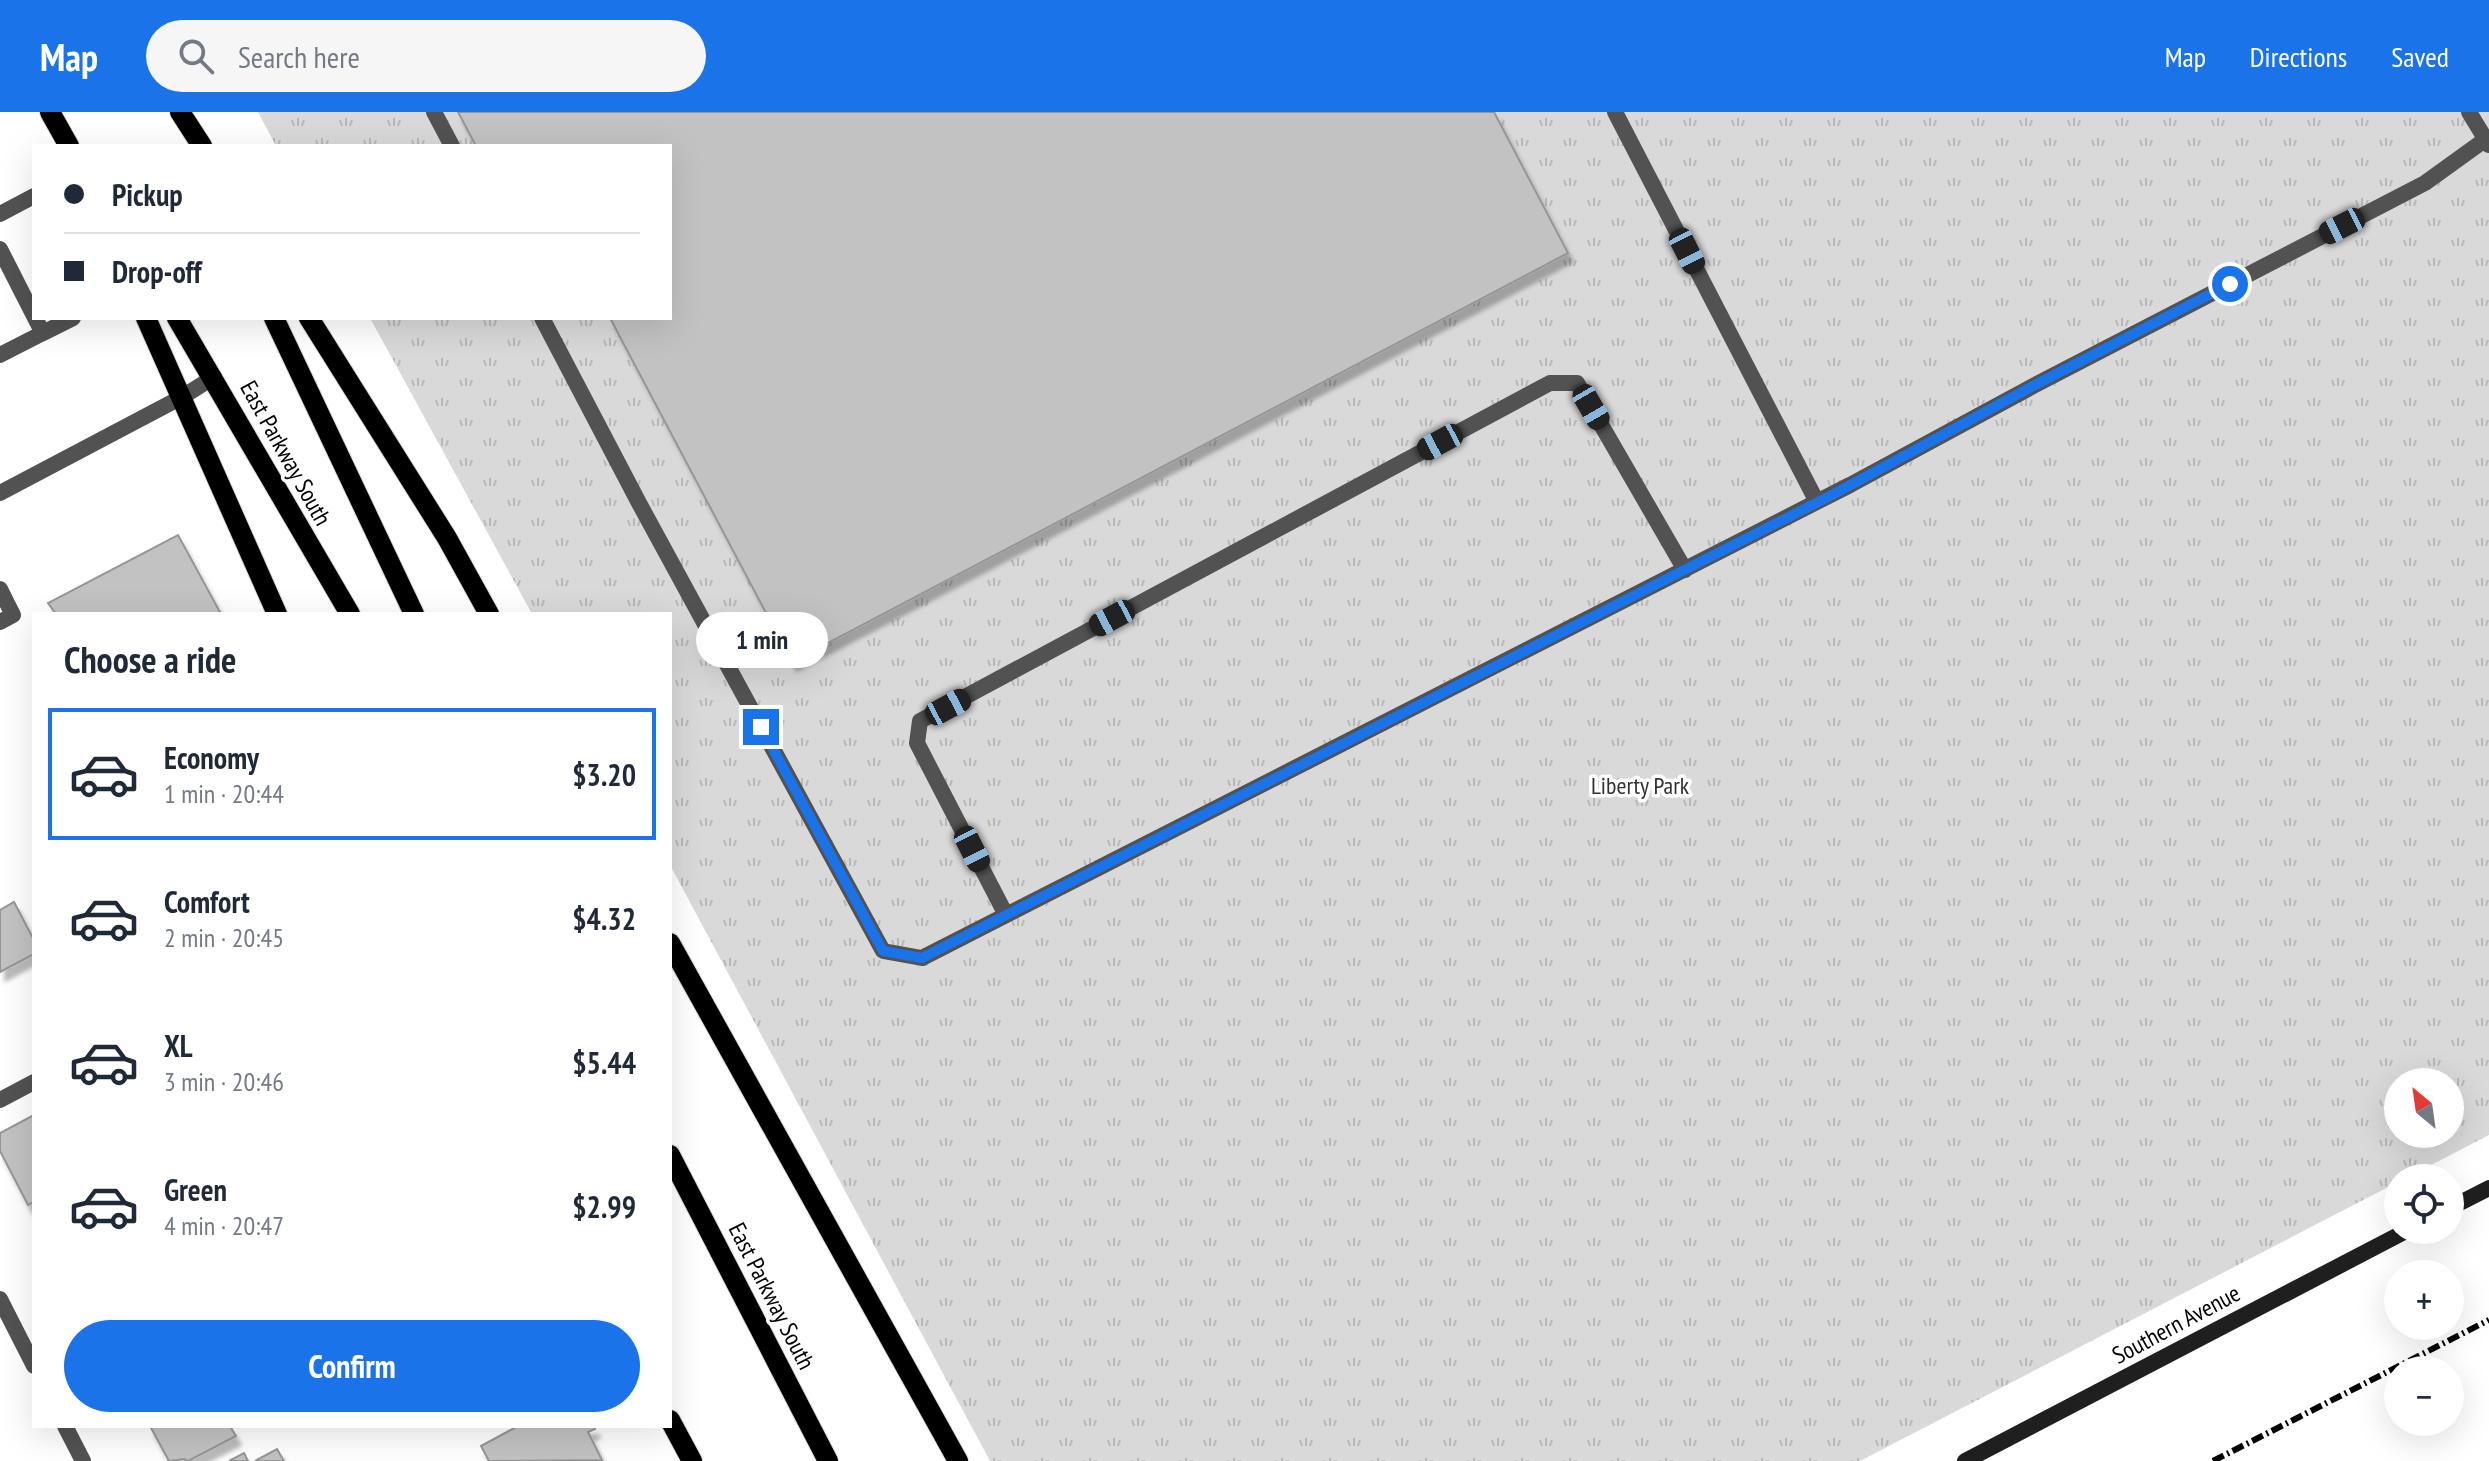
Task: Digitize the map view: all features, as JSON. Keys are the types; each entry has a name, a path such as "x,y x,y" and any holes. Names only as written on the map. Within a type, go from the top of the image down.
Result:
{"main road":[{"path":"50,112 68,144"},
{"path":"178,112 191,144"},
{"path":"178,112 201,144"},
{"path":"147,320 276,612"},
{"name":"East Parkway South","path":"178,320 349,612"},
{"name":"East Parkway South","path":"275,320 413,612"},
{"path":"310,320 447,538 488,612"},
{"path":"672,947 958,1461"},
{"name":"East Parkway South","path":"672,1158 828,1461"},
{"path":"2464,1201 2489,1188"},
{"name":"Southern Avenue","path":"1965,1461 2384,1243"},
{"path":"672,1424 692,1461"}],"street":[{"path":"434,112 451,144"},
{"path":"1615,112 1817,502"},
{"path":"543,320 883,951 922,958 1817,502 2425,183 2488,142 2469,112"},
{"path":"0,214 32,197"},
{"path":"0,249 32,312"},
{"path":"0,355 37,322"},
{"path":"0,493 214,377"},
{"path":"1006,915 917,743 920,721 1550,383 1577,383 1685,570"},
{"path":"0,589 13,615 0,622"},
{"path":"0,1100 32,1083"},
{"path":"0,1299 32,1362"},
{"path":"66,1428 83,1461"}],"green space":[{"name":"Liberty Park","path":"258,112 2489,112 2489,1135 2464,1148 2464,1068 2384,1068 2384,1148 2464,1148 2433,1164 2384,1164 2384,1189 1860,1461 990,1461 672,869 672,612 531,612 371,320 672,320 672,144 275,144"}],"building":[{"path":"458,112 1494,112 1568,253 792,662 611,320 672,320 672,144 475,144"},
{"path":"178,535 220,612 55,612 48,603"},
{"path":"14,902 32,936 32,955 0,972 0,910"},
{"path":"32,1116 32,1203 28,1205 0,1151 0,1133"},
{"path":"151,1428 231,1428 236,1436 188,1461 169,1461"},
{"path":"514,1428 595,1428 588,1432 602,1460 489,1461 481,1446"},
{"path":"277,1449 284,1461 255,1461"},
{"path":"244,1453 248,1461 229,1461"}],"railway":[{"path":"2213,1461 2489,1320"}],"route":[{"path":"761,727 883,951 922,958 1834,494 2230,284"}]}
